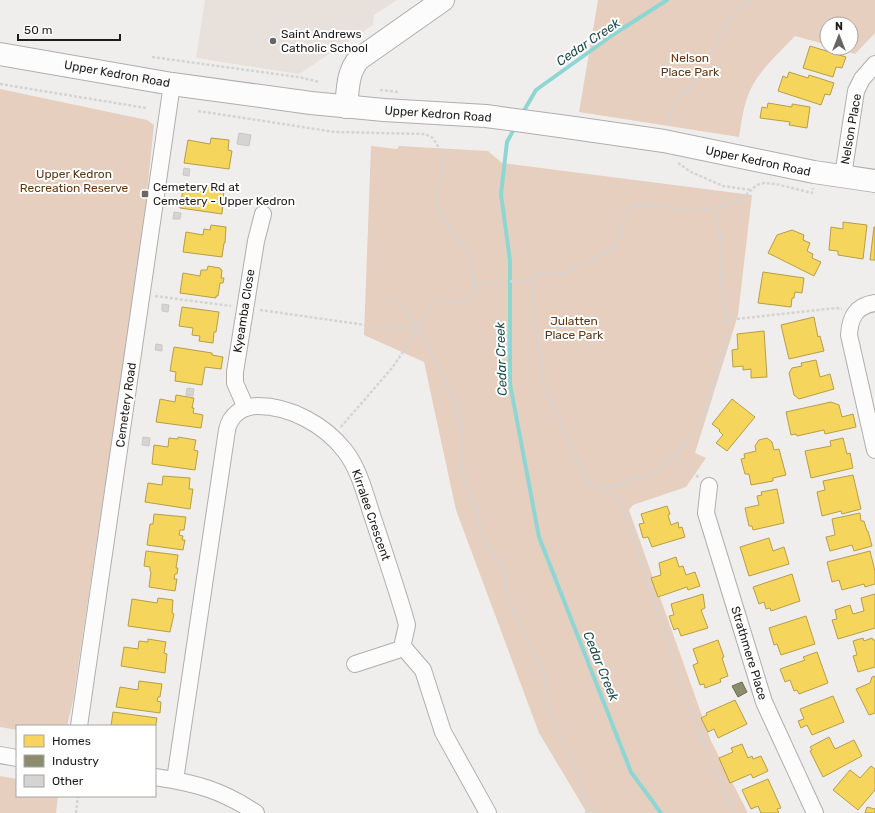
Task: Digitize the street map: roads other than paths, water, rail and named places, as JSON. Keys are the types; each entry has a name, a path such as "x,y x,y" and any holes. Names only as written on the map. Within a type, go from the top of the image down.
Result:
{"main road":[{"path":"346,107 351,71 354,64 443,0"},
{"name":"Upper Kedron Road","path":"0,54 172,84 346,107 486,116 664,141 814,172 875,181"}],"street":[{"name":"Nelson Place","path":"843,176 856,91 862,79 875,64"},
{"name":"Cemetery Road","path":"79,725 172,84"},
{"name":"Kyeamba Close","path":"246,408 234,380 244,308 256,241 263,214"},
{"path":"875,303 863,306 856,312 849,325 849,335 875,450"},
{"name":"Kirralee Crescent","path":"246,408 263,406 289,412 317,425 332,437 344,450 351,461 364,492 404,614 407,625 404,648"},
{"path":"175,780 227,430 232,418 241,410 246,408"},
{"name":"Strathmere Place","path":"709,486 706,513 764,702 816,813"},
{"path":"355,664 404,648 423,670 443,732 488,813"},
{"path":"0,756 16,758"},
{"path":"156,777 197,784 232,798 256,813"}],"waterway":[{"name":"Cedar Creek","path":"522,114 536,90 614,34 667,0"},
{"name":"Cedar Creek","path":"515,127 507,142 501,194 510,261 510,384 539,537 631,772 661,813"}],"place":[{"name":"Saint Andrews Catholic School","path":"273,41"},
{"name":"Cemetery Rd at Cemetery - Upper Kedron","path":"145,194"}],"park label":[{"name":"Nelson Place Park","path":"690,65"},
{"name":"Upper Kedron Recreation Reserve","path":"74,181"},
{"name":"Julatten Place Park","path":"574,328"}]}
